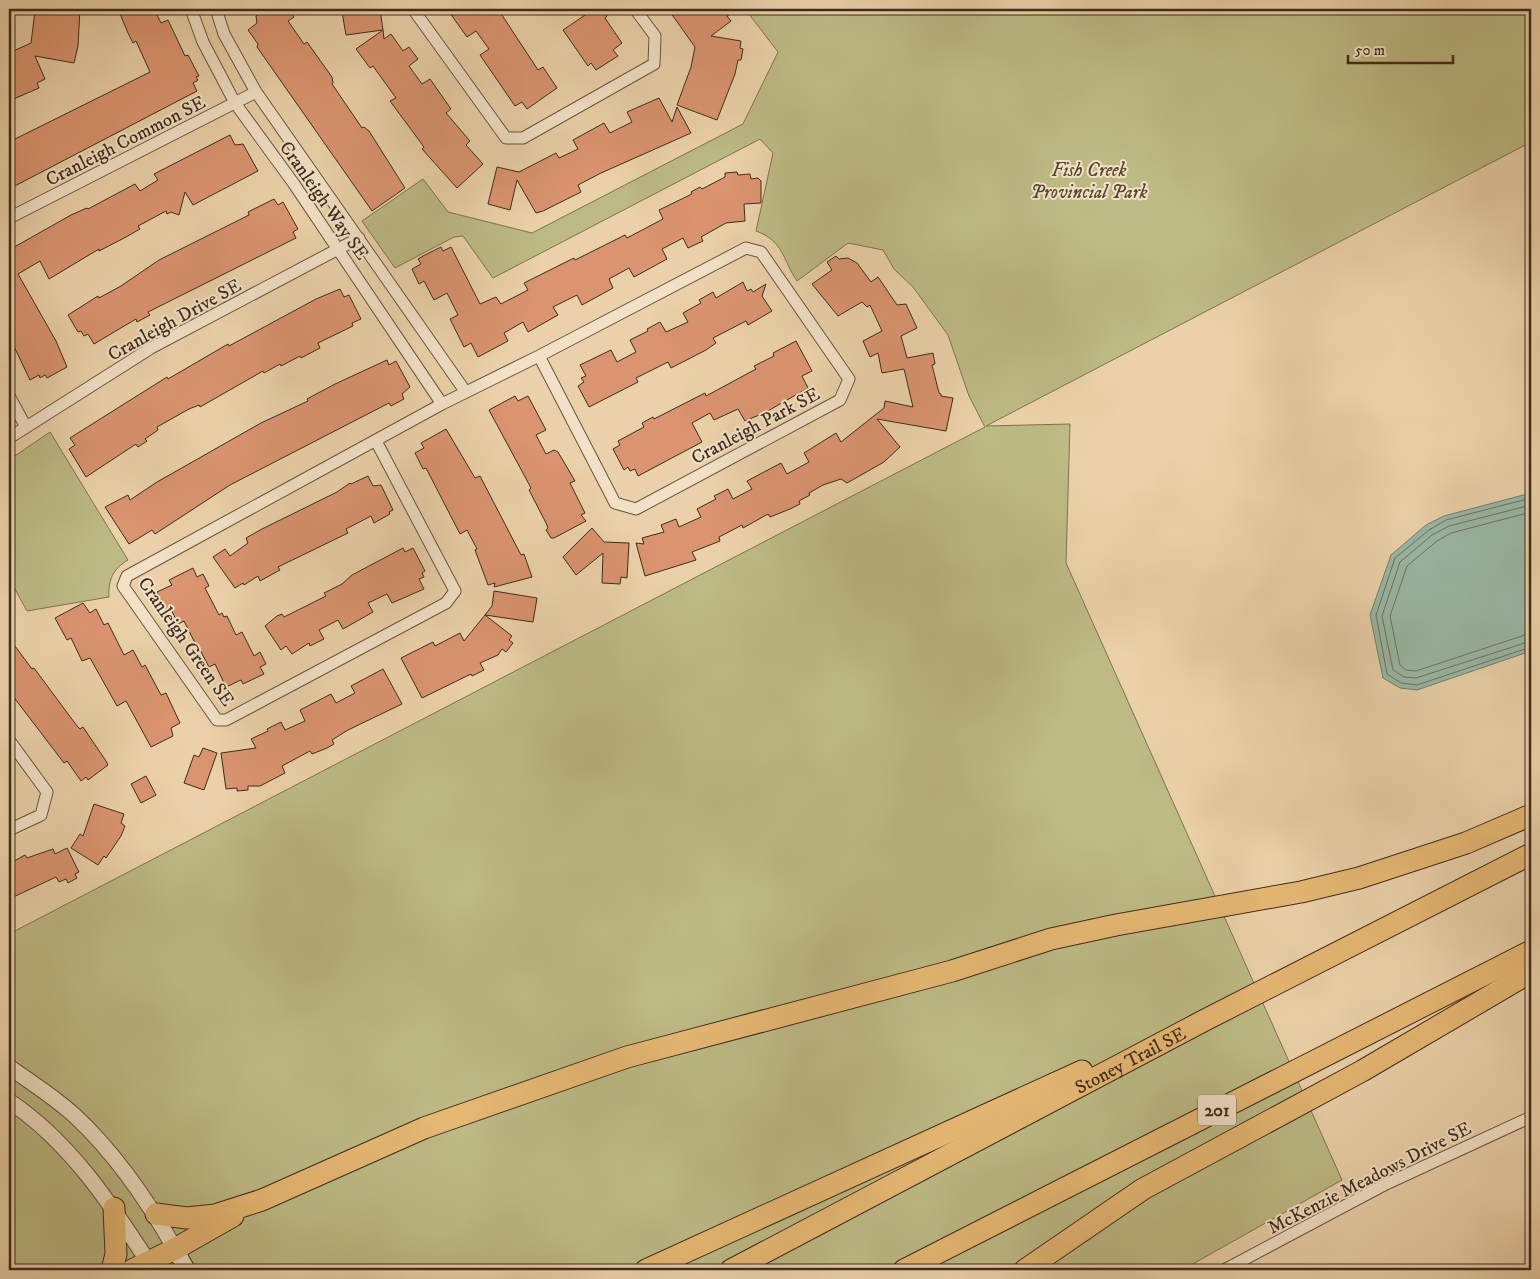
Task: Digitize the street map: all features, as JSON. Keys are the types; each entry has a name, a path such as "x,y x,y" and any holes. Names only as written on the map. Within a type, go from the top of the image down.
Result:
{"highway":[{"path":"145,1268 262,1200 424,1128 627,1057 952,971 1051,939 1153,918 1301,892 1359,878 1466,843 1531,815"},
{"name":"Stoney Trail SE","path":"731,1270 1207,1019 1531,854"},
{"name":"201","path":"904,1270 1531,950"},
{"path":"1026,1270 1143,1189 1362,1071 1531,972"},
{"path":"646,1270 1033,1092 1207,1019"},
{"path":"156,1214 187,1218 215,1215 262,1200"},
{"path":"112,1270 116,1254 114,1208"}],"main road":[{"path":"176,1249 187,1270"}],"street":[{"name":"Cranleigh Way SE","path":"192,9 203,42 235,103 339,251 442,404"},
{"name":"Cranleigh Way SE","path":"216,9 224,34 256,92 465,391"},
{"path":"413,9 506,138 522,138 654,64 655,36 634,9"},
{"name":"Cranleigh Common SE","path":"9,218 256,92"},
{"name":"Cranleigh Drive SE","path":"9,438 151,348 339,251 359,238"},
{"name":"Cranleigh Park SE","path":"442,404 539,356 746,248 761,252 849,379 840,400 636,509 615,503 539,356"},
{"path":"9,396 26,427"},
{"name":"Cranleigh Green SE","path":"376,441 455,591 446,603 226,720 217,720 123,586 127,576 442,404"},
{"path":"9,740 47,792 41,815 9,830"},
{"path":"9,1067 74,1115 114,1158 156,1214 176,1249"},
{"path":"9,1101 50,1135 89,1176 114,1208 145,1268"},
{"name":"McKenzie Meadows Drive SE","path":"1224,1270 1386,1184 1531,1117"}],"green space":[{"name":"Fish Creek Provincial Park","path":"745,9 1531,9 1531,142 986,426 1070,424 1066,563 1342,1180 1182,1270 9,1270 9,934 985,427 969,396 948,335 913,287 894,269 883,250 848,243 797,281 777,245 765,235 756,231 773,153 760,139 493,278 463,236 454,237 395,268 362,221 423,179 448,212 532,233 743,124 778,52"},
{"path":"50,432 128,560 115,571 109,585 109,597 27,611 9,578 9,460"}],"water":[{"path":"1531,493 1531,651 1417,690 1400,688 1383,678 1370,615 1391,555 1426,525 1444,516"}],"building":[{"path":"46,9 80,9 78,46 74,63 35,56 45,79 37,83 39,88 9,101 9,53 31,43 35,11 46,12"},
{"path":"122,9 154,9 161,23 168,20 185,56 188,55 199,76 196,77 198,80 193,83 197,91 9,189 9,142 150,72 136,41 133,43 128,33 120,14 123,12"},
{"path":"266,9 288,9 294,17 288,21 304,44 307,42 332,77 332,84 362,128 364,127 369,131 405,188 372,211 257,47 258,44 248,30 257,23 256,16"},
{"path":"380,9 383,30 346,35 342,12"},
{"path":"447,9 498,9 538,70 543,67 557,88 527,109 522,102 515,106 480,55 489,49 476,31 467,37"},
{"path":"594,9 602,9 607,16 605,18 622,43 613,50 618,56 596,70 591,63 588,66 563,30"},
{"path":"668,9 738,9 727,16 731,21 711,36 741,41 740,48 743,49 741,60 738,60 735,74 717,120 677,105 691,67 695,47"},
{"path":"383,30 384,39 391,34 403,51 409,47 418,59 409,66 422,84 430,79 451,109 446,113 470,141 466,145 483,164 457,188 422,149 424,147 390,101 396,98 373,66 370,68 356,49"},
{"path":"659,98 672,122 677,107 691,133 578,185 581,192 543,211 536,213 517,180 510,210 488,204 497,167 519,172 556,153 559,158 578,149 573,140 604,123 610,133 632,122 627,112"},
{"path":"230,135 235,145 243,144 258,171 193,205 185,192 179,215 171,212 167,214 166,211 138,226 140,229 99,251 99,249 49,279 40,261 18,274 56,341 67,367 47,378 45,375 40,378 39,375 30,380 9,336 9,250 71,215 88,209 135,184 140,191 158,180 154,174"},
{"path":"737,172 738,175 750,174 751,179 758,178 761,181 761,203 744,204 745,221 726,223 701,237 703,241 688,248 683,238 662,249 667,259 634,277 629,268 609,279 613,288 582,305 577,295 553,307 558,315 528,332 523,322 504,333 508,341 478,357 471,343 464,347 450,319 458,315 447,293 434,300 424,281 419,284 412,269 421,264 418,259 423,256 441,247 443,251 451,247 480,304 496,297 501,304 528,290 524,283 625,235 627,238 663,219 659,210 692,194 691,192 700,187 702,189 725,177 725,173"},
{"path":"274,199 278,205 283,202 298,229 293,232 296,238 148,312 150,315 137,322 136,319 94,344 88,334 84,336 81,331 78,332 68,315 98,296 99,298 121,286 159,260 249,215 248,212"},
{"path":"836,256 839,259 848,258 857,263 871,282 878,277 897,305 906,304 917,328 901,336 907,358 933,353 935,364 932,365 939,393 941,396 953,398 946,431 877,419 900,447 884,462 847,483 841,479 823,485 799,501 800,504 790,509 770,517 768,514 743,528 742,525 719,537 720,541 692,552 696,560 645,576 636,543 644,544 642,538 664,532 661,525 676,519 679,527 701,517 697,509 716,499 714,496 728,489 733,499 752,489 747,481 781,463 787,474 809,462 804,453 836,433 841,442 884,408 885,401 913,407 904,369 882,373 878,353 870,357 863,341 882,331 870,305 867,307 862,302 838,316 812,284 832,270 827,262"},
{"path":"743,282 747,291 751,289 753,292 766,284 762,296 772,311 748,325 746,321 713,338 716,343 706,350 671,368 668,362 636,378 638,382 589,407 578,386 584,382 581,378 586,376 580,365 611,350 617,362 636,352 630,340 648,331 647,329 660,322 666,332 688,322 683,313 701,303 699,300 713,292 716,298"},
{"path":"340,289 344,297 349,295 361,319 352,323 353,326 318,343 320,348 301,358 300,356 281,366 280,364 264,373 263,371 200,407 199,405 189,409 157,427 158,430 145,439 147,441 138,447 136,444 86,477 69,449 75,445 70,438 167,377 168,379 228,344 229,346 316,299"},
{"path":"796,341 812,371 802,376 808,388 766,412 745,421 738,409 714,420 710,413 692,423 702,442 638,476 635,469 630,471 628,467 624,470 613,449 620,445 618,441 644,427 642,423 653,417 654,419 705,393 706,396 756,369 754,366 774,356 773,353"},
{"path":"387,360 389,365 396,361 410,387 402,394 404,399 391,406 389,403 230,485 155,534 152,530 129,544 105,507 128,495 130,500 157,482 261,423 308,401 307,399 335,384"},
{"path":"515,396 518,401 528,396 546,430 536,435 546,454 554,450 558,452 575,481 570,483 585,513 581,515 586,521 554,538 551,538 546,530 548,528 546,523 529,490 531,488 489,410"},
{"path":"446,429 475,478 480,476 521,555 524,554 532,577 494,587 495,583 488,585 475,550 477,549 467,530 460,534 426,468 423,469 415,453 424,448 421,443"},
{"path":"368,476 373,486 381,485 393,510 389,512 390,514 374,523 371,516 346,529 348,533 278,567 280,570 260,581 258,576 244,585 243,583 235,588 213,557 225,549 230,556 248,543 246,538 337,492 350,483"},
{"path":"592,528 604,542 629,543 627,578 621,577 620,584 602,583 603,553 576,575 563,557"},
{"path":"403,548 405,552 413,548 425,571 422,573 424,577 419,579 424,589 392,603 387,594 368,603 373,612 343,629 338,620 319,630 324,639 310,646 309,643 292,654 286,646 281,650 265,626 277,616 282,614 284,617 326,596 324,593 342,584 352,575"},
{"path":"193,568 197,577 203,574 209,586 205,588 219,615 222,613 224,617 227,616 236,635 242,632 254,656 260,652 266,664 260,667 264,674 243,684 241,680 226,687 215,664 209,667 184,621 178,624 170,607 165,609 157,592 172,585 169,580"},
{"path":"494,591 537,598 533,622 485,615 492,606"},
{"path":"83,603 90,613 96,609 104,625 108,623 124,655 133,650 142,667 145,665 161,695 166,693 180,723 171,728 173,736 151,747 126,701 117,706 90,658 82,661 71,638 67,640 55,618"},
{"path":"485,615 512,636 509,640 513,643 506,652 502,649 498,655 480,663 484,670 472,676 471,674 422,698 401,658 433,642 435,646 460,633 464,641"},
{"path":"9,638 77,726 80,729 83,727 106,761 108,765 88,780 86,777 81,781 67,761 64,763 9,691"},
{"path":"383,669 402,704 348,730 332,740 334,744 327,748 312,754 310,751 282,766 285,773 260,786 248,786 248,790 237,791 237,788 226,789 221,753 256,748 251,739 268,731 267,729 281,722 285,730 305,721 300,710 331,694 336,703 355,693 351,686"},
{"path":"203,748 217,753 204,790 184,783 194,755 199,757"},
{"path":"146,776 156,795 141,803 131,784"},
{"path":"94,804 124,814 121,823 125,826 121,836 106,858 104,856 98,865 71,848 80,834 83,836"},
{"path":"67,848 79,872 75,874 77,878 68,883 66,879 59,882 56,877 9,899 9,864 25,855 27,858 53,849 55,854"}]}
